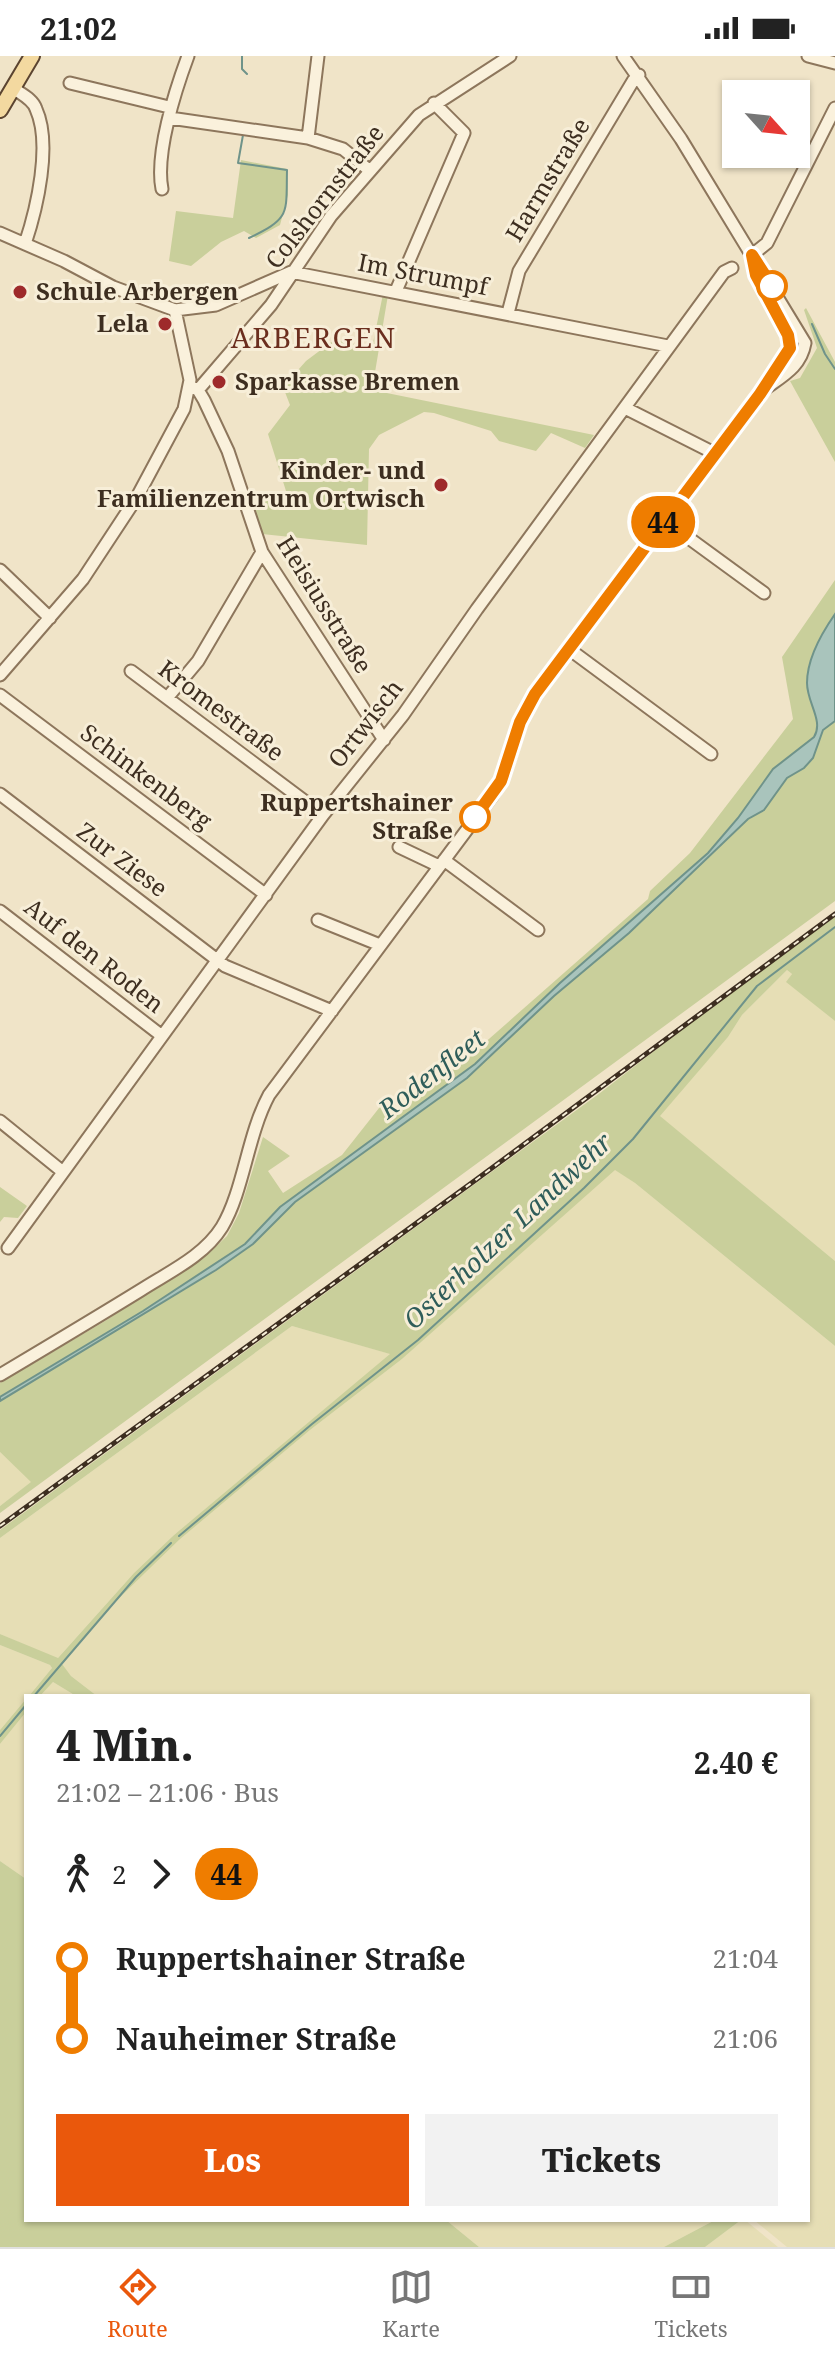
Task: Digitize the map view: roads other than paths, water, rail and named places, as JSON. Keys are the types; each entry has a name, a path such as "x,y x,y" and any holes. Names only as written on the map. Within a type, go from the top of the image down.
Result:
{"main road":[{"path":"0,110 32,56"}],"street":[{"path":"162,189 159,173 170,113 188,56"},
{"path":"308,138 318,56"},
{"name":"Colshornstraße","path":"0,675 83,579 137,497 194,388 271,305 331,216 419,115 510,56"},
{"path":"623,56 639,75 805,343 803,356 795,367 760,394"},
{"path":"808,56 835,63"},
{"name":"Harmstraße","path":"508,313 519,271 639,75"},
{"path":"70,83 170,113 308,138 343,149 369,170"},
{"path":"13,88 36,108 42,145 33,220 25,244"},
{"path":"396,291 464,133 434,103"},
{"path":"752,255 767,243 835,108"},
{"path":"0,233 113,287 175,310 216,305 291,272"},
{"path":"0,1375 177,1267 213,1239 229,1212 264,1105 501,781 526,708 786,356 790,348 789,340 756,275 752,255"},
{"name":"Ortwisch","path":"8,1248 323,815 384,740 668,346 724,272 732,268"},
{"name":"Im Strumpf","path":"291,272 668,346"},
{"name":"Heisiusstraße","path":"175,310 194,388 228,451 262,552 384,740"},
{"path":"625,408 714,453"},
{"path":"664,520 764,593"},
{"path":"167,698 198,661 262,552"},
{"path":"0,570 50,618"},
{"path":"569,649 711,754"},
{"name":"Kromestraße","path":"131,671 323,815"},
{"name":"Schinkenberg","path":"0,695 266,895"},
{"name":"Zur Ziese","path":"0,794 225,966 332,1011"},
{"path":"399,847 442,863 538,930"},
{"name":"Auf den Roden","path":"0,911 162,1036"},
{"path":"318,920 380,945"},
{"path":"0,1121 63,1172"}],"water":[{"path":"835,614 835,721 823,730 813,758 804,768 787,778 764,810 748,819 629,933 554,996 467,1078 295,1202 253,1244 216,1270 0,1401 0,1397 143,1311 245,1244 280,1207 475,1064 560,983 708,853 773,769 814,737 817,725 807,683 809,664"}],"waterway":[{"path":"242,56 242,69 247,74"},
{"path":"243,135 238,163 287,170 287,196 283,213 273,225 249,238"},
{"path":"812,324 835,369"},
{"name":"Osterholzer Landwehr","path":"179,1536 418,1340 584,1188 633,1139 757,986 835,927"},
{"name":"Osterholzer Landwehr","path":"36,1694 136,1577 171,1543"},
{"name":"Osterholzer Landwehr","path":"0,1736 24,1707"}],"railway":[{"path":"0,1526 835,914"}],"place":[{"name":"Schule Arbergen","path":"20,292"},
{"name":"Lela","path":"165,324"},
{"name":"Sparkasse Bremen","path":"219,382"},
{"name":"Kinder- und Familienzentrum Ortwisch","path":"441,485"},
{"name":"Ruppertshainer Straße","path":"475,817"}],"district":[{"name":"ARBERGEN","path":"314,338"}],"water label":[{"name":"Rodenfleet","path":"432,1074"}]}
